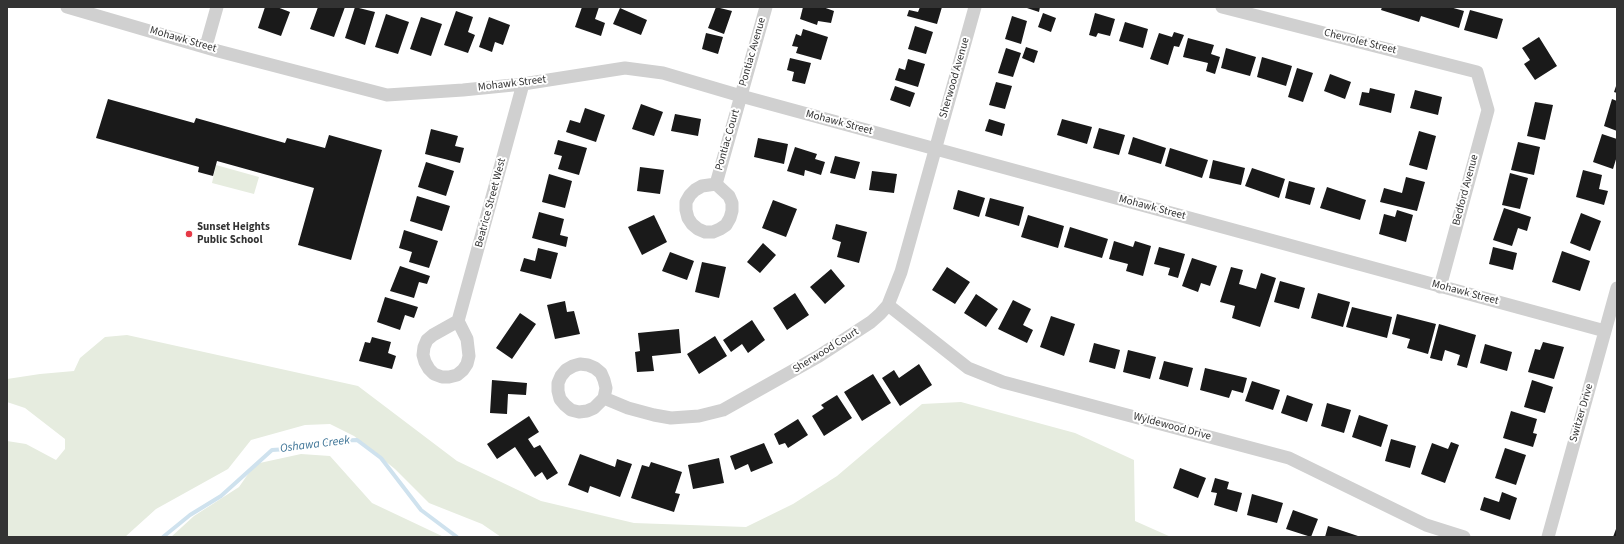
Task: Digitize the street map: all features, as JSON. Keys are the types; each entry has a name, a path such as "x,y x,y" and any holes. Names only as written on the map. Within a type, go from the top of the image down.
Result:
{"street":[{"name":"Mohawk Street","path":"67,7 386,95 523,84 625,68 663,73 741,96 1605,331"},
{"path":"206,46 217,7"},
{"name":"Pontiac Avenue","path":"741,96 766,7"},
{"name":"Sherwood Avenue","path":"935,148 975,7"},
{"name":"Chevrolet Street","path":"1222,7 1242,10 1476,72 1483,93"},
{"name":"Beatrice Street West","path":"458,321 523,84"},
{"name":"Bedford Avenue","path":"1440,287 1488,110 1483,93"},
{"name":"Pontiac Court","path":"716,184 741,96"},
{"name":"Sherwood Court","path":"604,398 628,408 670,418 699,416 723,410 825,352 871,322 888,305 901,272 935,148"},
{"name":"Switzer Drive","path":"1548,537 1617,288"},
{"name":"Wyldewood Drive","path":"888,305 968,368 1003,382 1289,458 1426,525 1464,537"}],"shaded area":[{"path":"216,165 259,177 254,194 212,183"},
{"path":"127,335 358,386 457,461 541,501 634,523 746,527 793,504 837,476 922,404 961,402 1075,433 1134,460 1135,521 1171,537 501,537 482,524 429,503 395,469 354,436 330,424 305,425 251,440 228,469 156,509 125,537 7,537 7,441 26,444 56,460 65,449 65,439 25,408 7,402 7,379 74,371 80,358 105,337"},
{"path":"301,454 330,456 372,503 444,537 171,537 194,516 239,487 255,464"}],"building":[{"path":"265,7 277,7 290,12 281,36 258,28"},
{"path":"318,7 345,7 334,37 310,29"},
{"path":"355,7 375,12 365,45 345,38"},
{"path":"582,7 599,7 595,19 605,23 601,36 575,27"},
{"path":"716,7 732,11 724,34 708,28"},
{"path":"803,7 823,7 834,11 831,23 818,21 817,25 800,19"},
{"path":"920,7 942,7 937,24 907,16 909,10 918,12"},
{"path":"1024,7 1040,7 1039,12"},
{"path":"1382,7 1450,7 1464,11 1459,28 1421,16 1419,22 1381,10"},
{"path":"620,8 647,20 641,35 613,24"},
{"path":"1470,10 1503,19 1497,39 1464,30"},
{"path":"456,11 473,17 468,32 475,35 468,53 444,45"},
{"path":"1043,13 1056,18 1051,32 1038,27"},
{"path":"1095,13 1115,19 1110,36 1098,33 1096,37 1089,35"},
{"path":"386,14 409,22 398,54 375,47"},
{"path":"1012,16 1027,21 1021,44 1005,39"},
{"path":"421,17 442,24 431,56 410,49"},
{"path":"489,17 510,25 503,45 495,42 492,52 479,47"},
{"path":"1125,22 1148,29 1143,48 1119,41"},
{"path":"915,26 933,32 926,54 908,49"},
{"path":"803,29 828,37 821,60 796,53 798,47 792,46 796,34 801,36"},
{"path":"1174,32 1184,35 1179,47 1174,46 1168,65 1150,59 1159,33 1172,37"},
{"path":"706,33 723,37 718,54 702,49"},
{"path":"1539,37 1557,66 1535,80 1524,64 1530,60 1522,48"},
{"path":"1188,38 1214,45 1211,54 1220,57 1215,74 1206,71 1208,63 1183,57"},
{"path":"1026,47 1038,51 1034,63 1022,58"},
{"path":"1006,48 1021,53 1013,77 998,73"},
{"path":"1226,48 1256,57 1250,76 1221,68"},
{"path":"1262,57 1292,66 1286,86 1257,77"},
{"path":"790,58 811,63 805,84 792,81 794,72 787,70"},
{"path":"908,59 925,64 918,87 895,80 899,68 905,70"},
{"path":"1297,68 1313,73 1303,102 1288,97"},
{"path":"1330,74 1351,82 1345,99 1324,91"},
{"path":"996,82 1012,86 1005,109 989,105"},
{"path":"1617,83 1617,93 1614,92"},
{"path":"895,86 915,93 910,107 890,100"},
{"path":"1370,88 1395,94 1391,113 1359,105 1362,92 1369,93"},
{"path":"1415,90 1442,97 1438,115 1410,108"},
{"path":"108,99 194,123 196,118 285,143 287,138 325,148 329,135 382,150 351,260 298,245 314,188 217,161 213,176 198,172 199,167 96,138"},
{"path":"1612,99 1617,101 1617,131 1604,126"},
{"path":"1535,102 1553,105 1545,140 1527,136"},
{"path":"641,104 663,112 654,136 632,129"},
{"path":"585,108 605,115 596,142 566,132 570,120 580,123"},
{"path":"675,114 701,119 698,136 671,131"},
{"path":"989,119 1005,124 1002,136 985,131"},
{"path":"1062,119 1092,127 1087,144 1057,135"},
{"path":"1099,128 1125,135 1119,155 1093,148"},
{"path":"431,129 458,136 455,146 464,148 460,163 425,154"},
{"path":"1419,131 1436,136 1427,170 1409,165"},
{"path":"1602,134 1617,139 1617,156 1613,169 1593,162"},
{"path":"1133,137 1166,148 1161,164 1128,154"},
{"path":"758,138 788,144 784,164 754,157"},
{"path":"558,140 587,148 579,175 558,169 562,156 554,154"},
{"path":"1518,142 1540,147 1534,175 1511,170"},
{"path":"795,147 817,154 815,159 825,162 821,175 805,170 804,176 787,171"},
{"path":"1170,148 1208,160 1202,178 1165,166"},
{"path":"835,156 860,162 855,179 830,173"},
{"path":"1213,160 1245,168 1241,185 1209,178"},
{"path":"426,162 454,171 446,196 418,187"},
{"path":"640,167 664,170 660,194 637,191"},
{"path":"1252,168 1285,179 1279,198 1245,186"},
{"path":"1583,170 1602,175 1599,189 1608,191 1604,205 1576,197"},
{"path":"872,171 897,174 894,193 869,190"},
{"path":"1510,173 1528,178 1520,209 1502,205"},
{"path":"549,174 572,181 565,208 542,202"},
{"path":"1406,177 1425,182 1417,211 1380,202 1384,188 1402,193"},
{"path":"1289,181 1315,188 1310,205 1285,198"},
{"path":"1327,187 1366,200 1360,220 1320,208"},
{"path":"958,190 985,198 979,217 953,209"},
{"path":"417,196 450,206 442,231 410,221"},
{"path":"990,198 1024,207 1019,226 985,216"},
{"path":"773,200 797,209 786,237 762,228"},
{"path":"1504,208 1531,217 1527,231 1518,228 1512,246 1493,240"},
{"path":"1397,210 1413,215 1406,242 1379,234 1384,214 1395,217"},
{"path":"539,212 564,219 560,235 568,237 566,247 532,238"},
{"path":"1581,213 1601,221 1590,251 1570,243"},
{"path":"654,215 667,242 642,255 628,227"},
{"path":"1028,215 1064,226 1058,248 1021,237"},
{"path":"836,224 867,232 859,263 837,257 841,242 832,239"},
{"path":"1070,227 1108,239 1102,258 1064,247"},
{"path":"404,230 438,241 429,268 409,262 412,252 399,248"},
{"path":"1114,241 1133,247 1135,241 1151,246 1143,276 1126,271 1128,264 1109,259"},
{"path":"763,243 776,255 760,273 747,262"},
{"path":"1159,247 1185,254 1178,278 1168,275 1170,268 1154,264"},
{"path":"1493,247 1517,253 1513,270 1489,264"},
{"path":"538,248 558,253 551,279 520,271 524,258 535,261"},
{"path":"1562,251 1590,261 1580,291 1552,282"},
{"path":"670,252 694,261 687,280 662,271"},
{"path":"1192,258 1217,266 1210,286 1201,283 1198,292 1182,286"},
{"path":"702,262 726,267 719,298 695,292"},
{"path":"400,266 430,276 427,284 419,282 414,298 390,291"},
{"path":"947,267 970,282 955,304 932,290"},
{"path":"1231,267 1243,270 1239,284 1256,289 1261,273 1276,278 1260,327 1232,318 1235,306 1220,302"},
{"path":"831,269 845,286 825,304 810,287"},
{"path":"1280,281 1305,288 1299,309 1274,302"},
{"path":"795,293 809,315 787,330 773,308"},
{"path":"1318,293 1350,302 1343,327 1311,318"},
{"path":"976,294 998,309 986,327 964,313"},
{"path":"385,297 418,307 414,318 405,315 400,330 377,322"},
{"path":"1013,300 1031,309 1023,325 1033,330 1027,343 998,329"},
{"path":"565,301 567,312 574,311 580,334 555,339 547,305"},
{"path":"1352,307 1392,317 1387,338 1346,327"},
{"path":"520,313 536,324 512,359 496,348"},
{"path":"1397,314 1436,324 1428,354 1407,348 1410,339 1392,334"},
{"path":"1051,316 1075,324 1064,356 1040,347"},
{"path":"752,320 765,340 748,353 742,344 731,352 723,340"},
{"path":"1439,324 1476,335 1467,368 1457,365 1460,355 1445,350 1442,361 1430,358"},
{"path":"679,329 681,353 652,356 654,371 637,372 635,352 640,351 638,333"},
{"path":"715,336 727,356 699,374 687,354"},
{"path":"372,337 391,342 388,353 396,356 392,369 359,361 365,342 370,343"},
{"path":"1543,342 1564,347 1554,379 1528,372 1535,349 1540,350"},
{"path":"1094,343 1120,350 1115,369 1089,362"},
{"path":"1485,344 1512,352 1507,371 1480,363"},
{"path":"1128,350 1156,357 1150,379 1123,372"},
{"path":"1164,361 1193,368 1188,387 1159,379"},
{"path":"919,364 932,385 900,406 882,378 894,370 899,378"},
{"path":"1205,368 1247,378 1243,393 1232,390 1229,398 1200,390"},
{"path":"873,374 891,403 862,421 844,392"},
{"path":"492,380 527,383 526,395 508,394 507,414 490,413"},
{"path":"1532,380 1553,387 1545,413 1524,407"},
{"path":"1252,381 1280,390 1273,410 1245,401"},
{"path":"837,395 852,418 824,436 812,416 824,408 821,405"},
{"path":"1287,395 1313,404 1307,422 1281,413"},
{"path":"1327,403 1351,410 1344,433 1321,426"},
{"path":"1511,411 1537,419 1533,433 1537,434 1533,447 1503,438"},
{"path":"1359,415 1388,425 1381,447 1352,437"},
{"path":"529,416 539,432 528,439 534,448 540,445 558,473 547,480 542,472 535,477 515,447 497,459 487,444"},
{"path":"798,419 808,435 788,448 785,443 779,445 774,434"},
{"path":"1391,439 1416,446 1410,468 1385,461"},
{"path":"1451,442 1459,445 1445,483 1421,474 1432,443 1448,449"},
{"path":"764,443 773,463 751,472 748,464 735,470 730,456"},
{"path":"1505,448 1526,455 1516,485 1495,478"},
{"path":"580,454 615,467 617,459 632,464 620,497 590,486 588,493 568,485"},
{"path":"719,458 724,483 693,489 688,465"},
{"path":"651,462 682,472 675,493 680,494 674,512 631,498 642,465 649,467"},
{"path":"1180,468 1206,478 1198,498 1173,488"},
{"path":"1215,478 1229,482 1227,489 1242,493 1237,512 1214,505 1217,493 1211,492"},
{"path":"1502,492 1517,498 1510,520 1480,510 1484,497 1499,502"},
{"path":"1252,494 1283,503 1277,523 1247,515"},
{"path":"1293,510 1318,519 1311,537 1286,529"},
{"path":"1328,526 1361,537 1325,537"},
{"path":"1616,529 1617,537 1613,537"}],"waterway":[{"name":"Oshawa Creek","path":"163,537 190,515 221,496 272,450 303,448 328,441 357,440 381,458 421,510 457,537"}],"place":[{"name":"Sunset Heights Public School","path":"189,234"}]}
